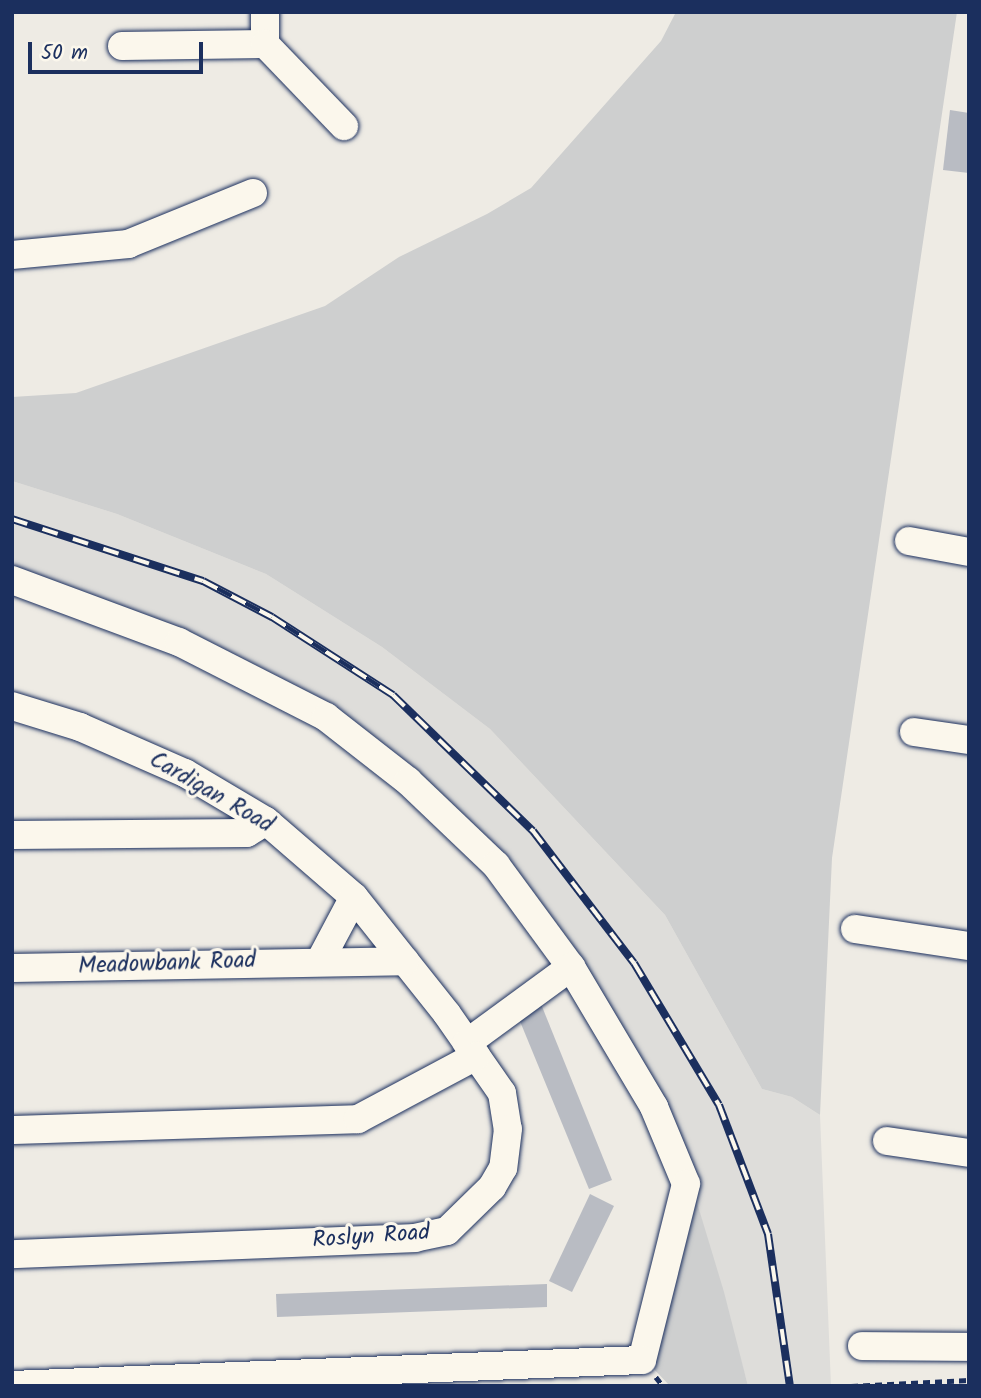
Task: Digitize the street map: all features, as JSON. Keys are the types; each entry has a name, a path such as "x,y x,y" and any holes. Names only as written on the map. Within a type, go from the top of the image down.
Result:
{"street":[{"path":"265,12 265,44 344,126"},
{"path":"122,46 265,44"},
{"path":"12,255 128,244 253,193"},
{"path":"909,541 969,552"},
{"path":"12,580 77,600 179,642 326,717 408,781 496,865 571,967 654,1107 686,1184 642,1360 12,1385"},
{"name":"Cardigan Road","path":"12,706 80,727 185,773 266,821 354,897 405,961"},
{"path":"914,732 969,740"},
{"path":"12,835 247,833 266,821"},
{"path":"321,959 354,897"},
{"path":"855,929 969,946"},
{"name":"Meadowbank Road","path":"12,968 321,959 405,961"},
{"name":"Roslyn Road","path":"12,1254 415,1238 447,1231 478,1205 503,1167 508,1129 502,1093 405,961"},
{"path":"12,1130 358,1119 471,1050 571,967"},
{"path":"887,1141 969,1153"},
{"path":"862,1346 969,1347"}],"path":[{"path":"851,1386 969,1380"}],"shaded area":[{"path":"676,12 957,12 832,858 820,1115 792,1097 762,1089 665,915 490,729 382,647 266,574 117,514 12,481 12,397 76,393 325,306 399,257 487,214 531,188 661,41"},
{"path":"12,481 117,514 266,574 382,647 490,729 665,915 762,1089 792,1097 820,1115 831,1386 748,1386 695,1196 518,876 377,739 189,633 12,573"},
{"path":"695,1196 724,1292 748,1386 670,1386 651,1366"}],"building":[{"path":"950,110 969,113 969,173 943,170"},
{"path":"541,1004 612,1180 589,1189 517,1014"},
{"path":"590,1194 614,1206 572,1292 549,1281"},
{"path":"547,1284 547,1307 277,1317 276,1294"}],"railway":[{"path":"12,519 203,581 272,617 393,695 533,831 634,963 719,1105 768,1234 790,1386"}]}
